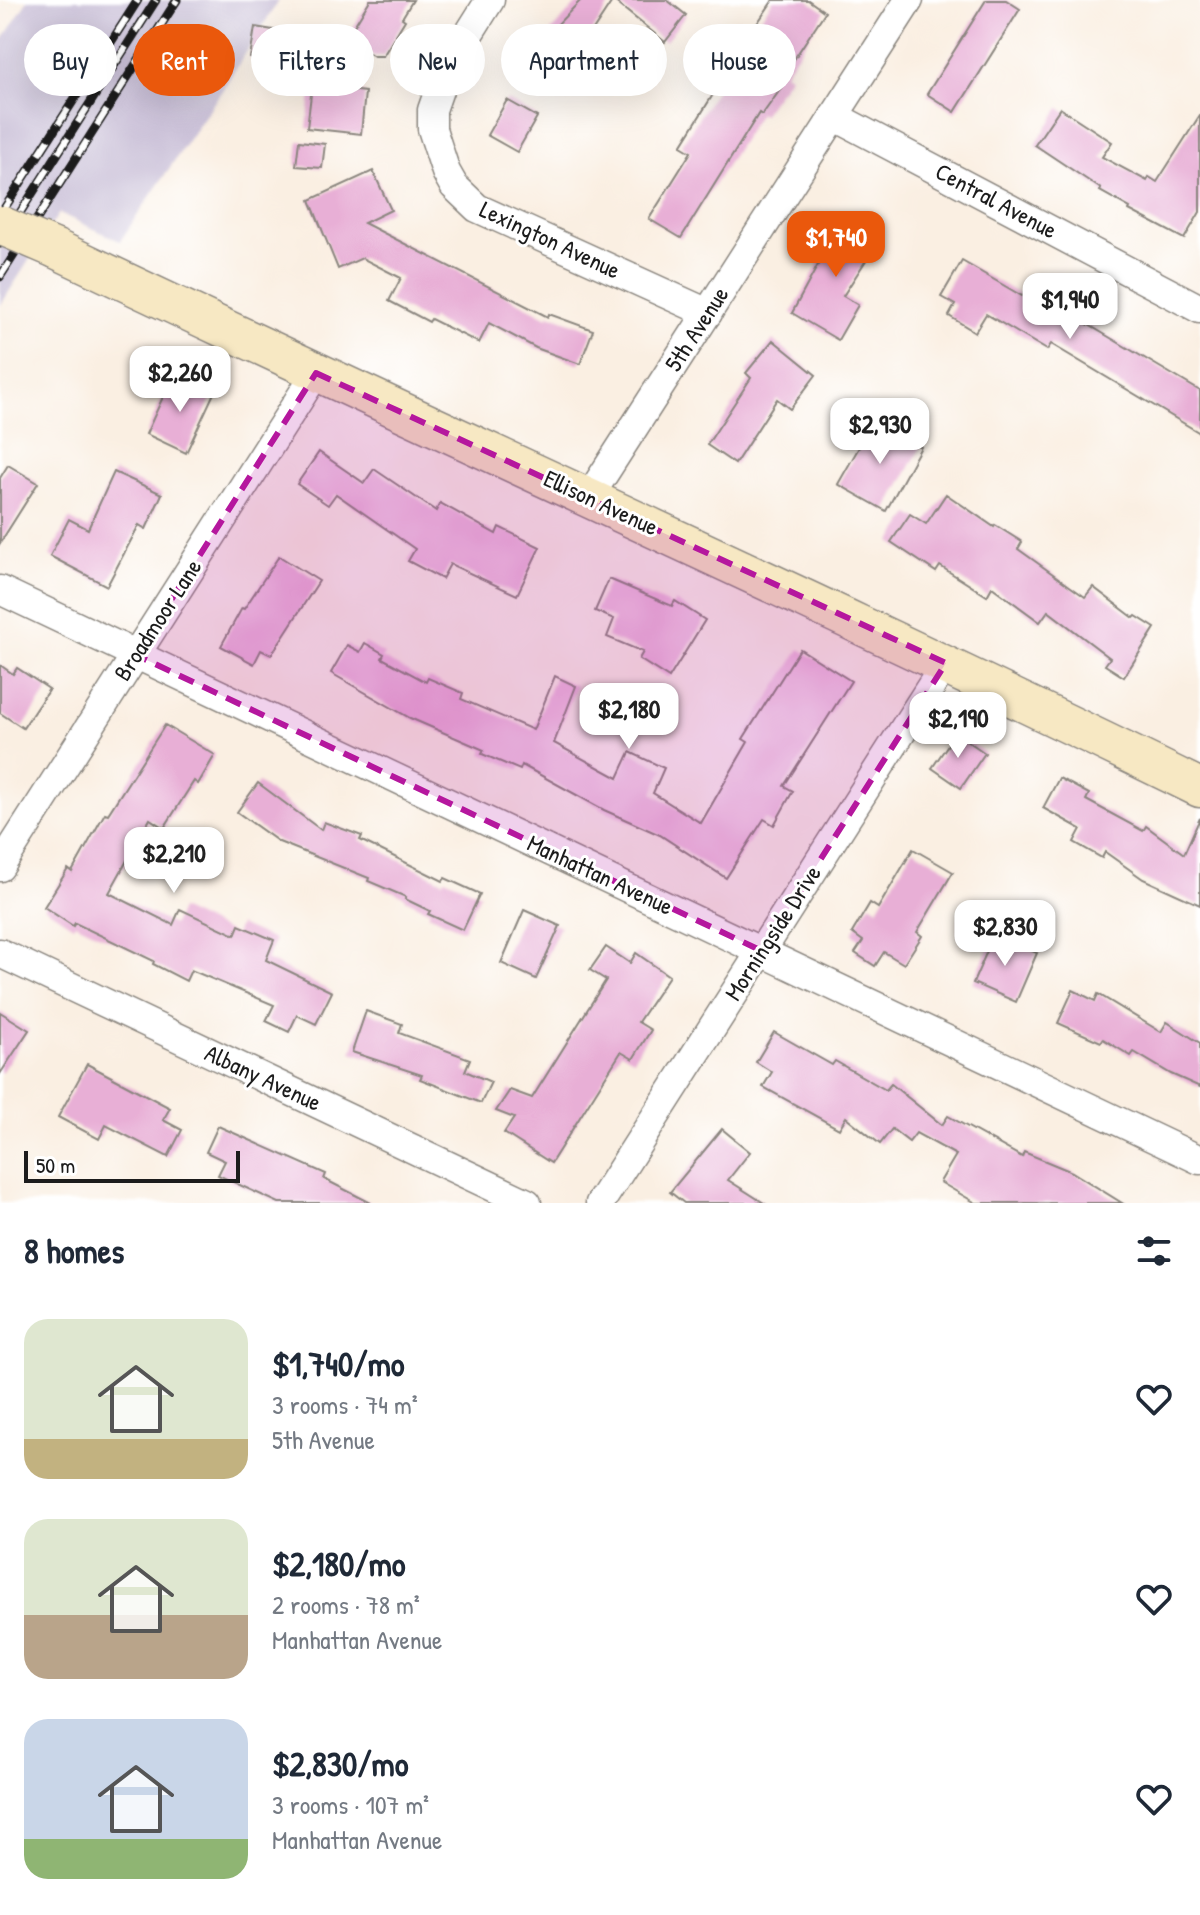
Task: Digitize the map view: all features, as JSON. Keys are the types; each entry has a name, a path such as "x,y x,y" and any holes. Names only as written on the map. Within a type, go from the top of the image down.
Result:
{"street":[{"name":"Lexington Avenue","path":"490,0 446,70 432,110 432,129 446,172 454,186 477,208 708,313"},
{"name":"5th Avenue","path":"589,497 909,0"},
{"name":"Central Avenue","path":"834,116 1200,309"},
{"name":"Ellison Avenue","path":"0,225 946,663 1200,788"},
{"name":"Broadmoor Lane","path":"0,867 316,373"},
{"name":"Manhattan Avenue","path":"0,590 1200,1160"},
{"name":"Morningside Drive","path":"600,1203 946,663"},
{"name":"Albany Avenue","path":"0,953 527,1203"}],"highlighted area":[{"path":"316,373 946,663 762,951 136,655"}],"shaded area":[{"path":"28,0 279,0 264,24 251,24 251,44 235,70 235,24 133,24 133,96 218,96 120,241 59,213 0,306 0,44"}],"building":[{"path":"370,0 413,0 402,18 405,20 403,24 390,24 390,45 383,56 374,56 374,24 355,24"},
{"path":"581,0 613,0 597,24 558,24"},
{"path":"613,0 667,0 686,15 667,39 667,24 643,24"},
{"path":"773,0 808,0 825,12 796,56 796,24 757,24"},
{"path":"986,0 1006,0 1020,9 955,112 927,94"},
{"path":"311,96 365,96 361,134 307,128"},
{"path":"712,96 776,96 762,115 759,113 681,238 649,219 691,152 681,146"},
{"path":"507,100 537,117 517,152 487,135"},
{"path":"1060,108 1112,142 1102,157 1147,181 1149,177 1157,182 1200,115 1200,212 1184,239 1129,210 1035,145"},
{"path":"299,141 325,144 322,168 296,166"},
{"path":"373,171 391,210 364,223 548,317 549,314 593,330 580,364 536,348 489,323 479,343 431,319 429,322 389,301 401,278 362,258 338,269 310,200"},
{"path":"848,216 881,237 843,296 858,305 838,340 792,313"},
{"path":"962,261 1022,296 1025,292 1080,324 1082,321 1200,391 1200,433 1051,344 1047,350 986,314 975,332 949,316 955,305 941,297"},
{"path":"773,340 816,375 790,409 777,399 735,464 707,445 751,378 746,373"},
{"path":"173,375 214,393 186,453 146,434"},
{"path":"874,421 921,447 886,511 838,484"},
{"path":"319,452 364,483 374,469 436,511 440,503 496,534 499,527 540,547 517,595 450,564 442,579 408,561 415,549 336,494 328,505 297,484"},
{"path":"8,465 38,483 0,543 0,478"},
{"path":"114,472 162,494 146,529 139,525 107,586 50,556 69,519 88,529"},
{"path":"946,494 1022,542 1018,549 1085,597 1093,587 1134,618 1136,616 1155,628 1124,677 1105,665 1110,658 1048,611 1040,622 992,587 987,596 940,566 936,572 891,542 910,514 926,524"},
{"path":"279,556 319,581 271,655 261,650 254,664 221,646 242,608"},
{"path":"609,579 672,606 675,601 705,620 669,678 639,659 643,652 607,637 614,619 595,611"},
{"path":"365,643 384,654 382,658 426,682 428,678 463,693 461,699 533,730 555,676 576,686 554,743 618,778 630,752 664,768 653,793 701,823 748,742 743,739 800,649 851,681 784,786 793,791 774,825 764,819 726,878 660,835 604,810 522,765 520,770 482,754 484,750 410,718 331,673 347,645 360,652"},
{"path":"0,665 13,674 17,668 49,689 23,728 0,713"},
{"path":"165,725 215,755 198,784 194,781 164,828 150,819 109,893 173,925 180,909 235,935 239,925 274,940 266,960 332,992 316,1024 297,1015 289,1032 266,1021 274,1005 191,970 186,981 153,964 154,961 75,923 73,926 44,907 68,869 72,872 105,813 108,814"},
{"path":"956,733 985,753 961,788 932,768"},
{"path":"1059,778 1089,794 1086,800 1143,831 1146,826 1184,854 1200,818 1200,905 1143,879 1105,852 1102,858 1074,842 1081,829 1043,808"},
{"path":"258,783 321,830 324,822 362,836 360,840 443,881 445,878 480,894 463,930 428,914 430,911 406,897 368,881 369,878 279,842 237,812"},
{"path":"913,849 953,872 917,932 922,936 904,964 884,952 875,966 855,953 863,941 852,933 870,903 878,908"},
{"path":"524,910 560,926 536,979 501,963"},
{"path":"994,935 1037,953 1016,1002 973,983"},
{"path":"606,947 630,963 636,953 669,976 638,1022 651,1030 633,1059 621,1052 551,1163 504,1133 514,1118 496,1111 510,1090 532,1098 606,980 590,970"},
{"path":"1073,990 1095,1001 1098,994 1161,1032 1167,1022 1200,1043 1200,1087 1134,1052 1131,1056 1103,1039 1101,1042 1058,1023"},
{"path":"366,1011 402,1024 399,1033 470,1059 465,1071 491,1082 481,1103 420,1079 422,1075 352,1052"},
{"path":"0,1012 29,1030 0,1074"},
{"path":"774,1032 832,1065 835,1061 886,1090 891,1084 942,1125 948,1116 1022,1157 1024,1152 1072,1172 1122,1203 976,1203 940,1182 956,1155 916,1133 909,1142 892,1129 880,1144 846,1117 839,1129 763,1087 772,1072 756,1062"},
{"path":"87,1064 170,1108 163,1120 182,1130 168,1157 106,1125 99,1139 58,1117"},
{"path":"218,1126 326,1174 324,1179 371,1203 279,1203 218,1175 225,1161 206,1152"},
{"path":"722,1129 750,1152 728,1180 764,1203 684,1203 670,1192"}],"railway":[{"path":"0,215 138,0"},
{"path":"0,244 156,0"},
{"path":"0,277 177,0"}]}
